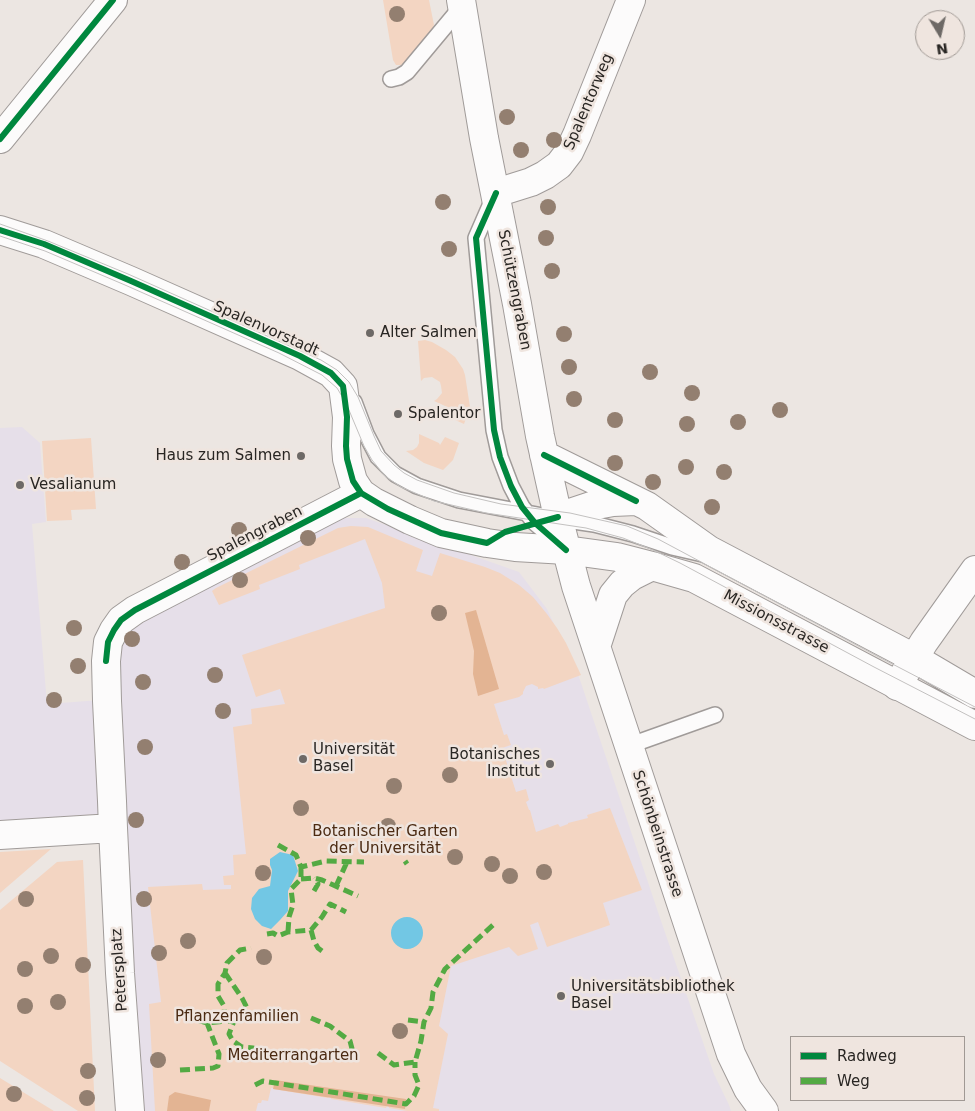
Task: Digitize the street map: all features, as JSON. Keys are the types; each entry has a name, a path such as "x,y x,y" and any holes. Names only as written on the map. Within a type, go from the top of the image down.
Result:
{"main road":[{"path":"0,140 113,0"},
{"name":"Spalentorweg","path":"496,193 531,182 546,175 559,165 569,152 631,0"},
{"name":"Schützengraben","path":"461,3 484,138 496,193 544,455 566,550"},
{"name":"Spalenvorstadt","path":"0,230 44,244 291,352 331,374 343,386"},
{"path":"343,386 347,417 347,459 353,481 361,494 388,509 441,533 515,547 566,550"},
{"path":"544,455 647,506 709,550 914,658 975,694"},
{"name":"Spalengraben","path":"161,597 361,494"},
{"path":"558,518 591,506 613,502 636,501"},
{"name":"Missionsstrasse","path":"566,550 617,558 694,578 975,726"},
{"name":"Schönbeinstrasse","path":"566,550 628,746 731,1054 748,1089 764,1111"},
{"path":"596,647 613,595 632,576 652,566"},
{"path":"897,686 924,642 975,570"},
{"name":"Petersplatz","path":"130,1111 120,973 106,652 108,642 121,620 135,610 161,597"},
{"path":"0,835 113,828"}],"lane":[{"path":"391,79 407,72 461,3"},
{"path":"496,193 476,238 494,430 500,457 511,486 522,507 535,523 566,550"},
{"name":"Spalenvorstadt","path":"343,386 353,400 366,434 378,457 395,474 416,486 459,500 558,518"},
{"path":"558,518 594,524 672,547 727,560"},
{"path":"628,746 715,715"}],"shaded area":[{"name":"Universität Basel","path":"22,427 40,443 46,522 32,524 47,704 114,699 113,646 124,631 343,518 366,518 519,572 547,609 579,677 714,1074 731,1111 138,1111 114,813 0,821 0,428"},
{"path":"476,610 499,689 478,696 473,674 474,651 465,613"},
{"path":"275,1080 406,1099 405,1109 273,1089"},
{"path":"175,1092 211,1100 209,1111 167,1111 169,1096"}],"green space":[{"path":"383,0 429,0 434,25 430,34 406,63 401,65 396,65 393,60"},
{"path":"425,340 446,350 455,357 463,369 470,407 464,424 453,419 457,410 455,408 454,410 434,401 442,393 440,382 432,377 424,378 421,381 418,341"},
{"path":"419,434 440,445 445,437 459,443 453,460 443,470 424,463 406,451 417,447"},
{"path":"91,438 96,509 71,510 72,520 47,521 42,441"},
{"name":"Botanischer Garten der Universität","path":"351,526 368,527 423,550 416,571 432,576 440,553 500,573 533,597 547,614 566,643 581,675 544,689 538,689 538,687 532,684 526,686 523,694 519,697 494,704 504,735 507,734 511,745 502,748 516,792 526,789 529,800 526,802 536,832 558,824 560,827 588,818 587,815 610,808 642,890 603,903 610,925 547,947 538,922 530,925 538,949 518,956 509,947 451,966 439,1026 448,1034 433,1108 439,1109 439,1111 407,1111 387,1106 386,1108 271,1088 268,1101 262,1100 261,1103 258,1103 256,1111 155,1111 149,1004 161,1002 148,887 202,884 203,890 231,889 231,885 224,885 223,876 234,875 233,855 246,854 233,727 252,724 251,709 285,704 280,689 256,697 242,655 385,608 382,583 365,539 299,565 300,569 259,585 260,589 219,605 212,591 338,528"},
{"path":"51,849 0,893 0,852"},
{"path":"83,860 95,1111 78,1111 0,1061 0,910 57,862"},
{"path":"0,1078 54,1111 0,1111"}],"water":[{"path":"280,852 293,855 298,871 288,891 288,911 271,929 262,926 255,919 251,909 252,898 259,889 270,886 272,870 270,859"},
{"path":"407,917 419,921 423,933 419,945 407,949 395,945 391,933 395,921"}],"tram line":[{"path":"0,224 48,241 128,274 321,360 337,370 349,382 358,397 381,451 394,465 417,480 454,493 501,504 570,513 627,526 658,539 975,707"},
{"path":"0,236 45,251 125,285 279,353 322,375 337,388 346,403 372,460 385,476 401,487 434,501 486,513 586,528 623,538 653,550 975,719"}],"marked path":[{"path":"278,845 296,855 301,867 326,861 364,862"},
{"path":"336,886 347,862"},
{"path":"288,932 289,917 293,905 291,889 301,879 301,867"},
{"path":"301,879 314,878 322,880 358,896"},
{"path":"314,878 318,884 314,891"},
{"path":"267,934 273,933 278,936 288,932 311,930 330,904 346,912"},
{"path":"378,1053 394,1065 415,1062 424,1022 431,1008 433,992 445,969 494,924"},
{"path":"311,930 314,941 322,951"},
{"path":"197,1020 207,1023 225,1021 224,1006 218,996 218,984 225,973 227,963 240,950 251,948"},
{"path":"225,973 250,1014 250,1019 234,1021"},
{"path":"311,1018 330,1026 350,1041 355,1060"},
{"path":"408,1020 424,1022"},
{"path":"228,1021 234,1021 229,1034 233,1041 242,1047 253,1048 258,1051"},
{"path":"180,1070 218,1066 219,1054 207,1023"},
{"path":"255,1085 263,1081 406,1104 414,1096 419,1085 415,1075 415,1062"}],"cycle path":[{"path":"0,139 113,0"},
{"path":"496,193 476,238 494,430 500,457 511,486 522,507 535,523 566,550"},
{"path":"0,230 44,244 131,281 300,356 331,373 343,386 347,417 347,459 353,481 361,493 388,509 441,533 487,543 505,532 558,517"},
{"path":"544,455 636,501"},
{"path":"106,661 108,642 114,630 121,620 135,610 361,493"}],"place":[{"name":"Alter Salmen","path":"370,333"},
{"name":"Spalentor","path":"398,414"},
{"name":"Haus zum Salmen","path":"301,456"},
{"name":"Vesalianum","path":"20,485"},
{"name":"Universität Basel","path":"303,759"},
{"name":"Botanisches Institut","path":"550,764"},
{"name":"Universitätsbibliothek Basel","path":"561,996"}],"park label":[{"name":"Pflanzenfamilien","path":"237,1017"},
{"name":"Mediterrangarten","path":"293,1056"}]}
